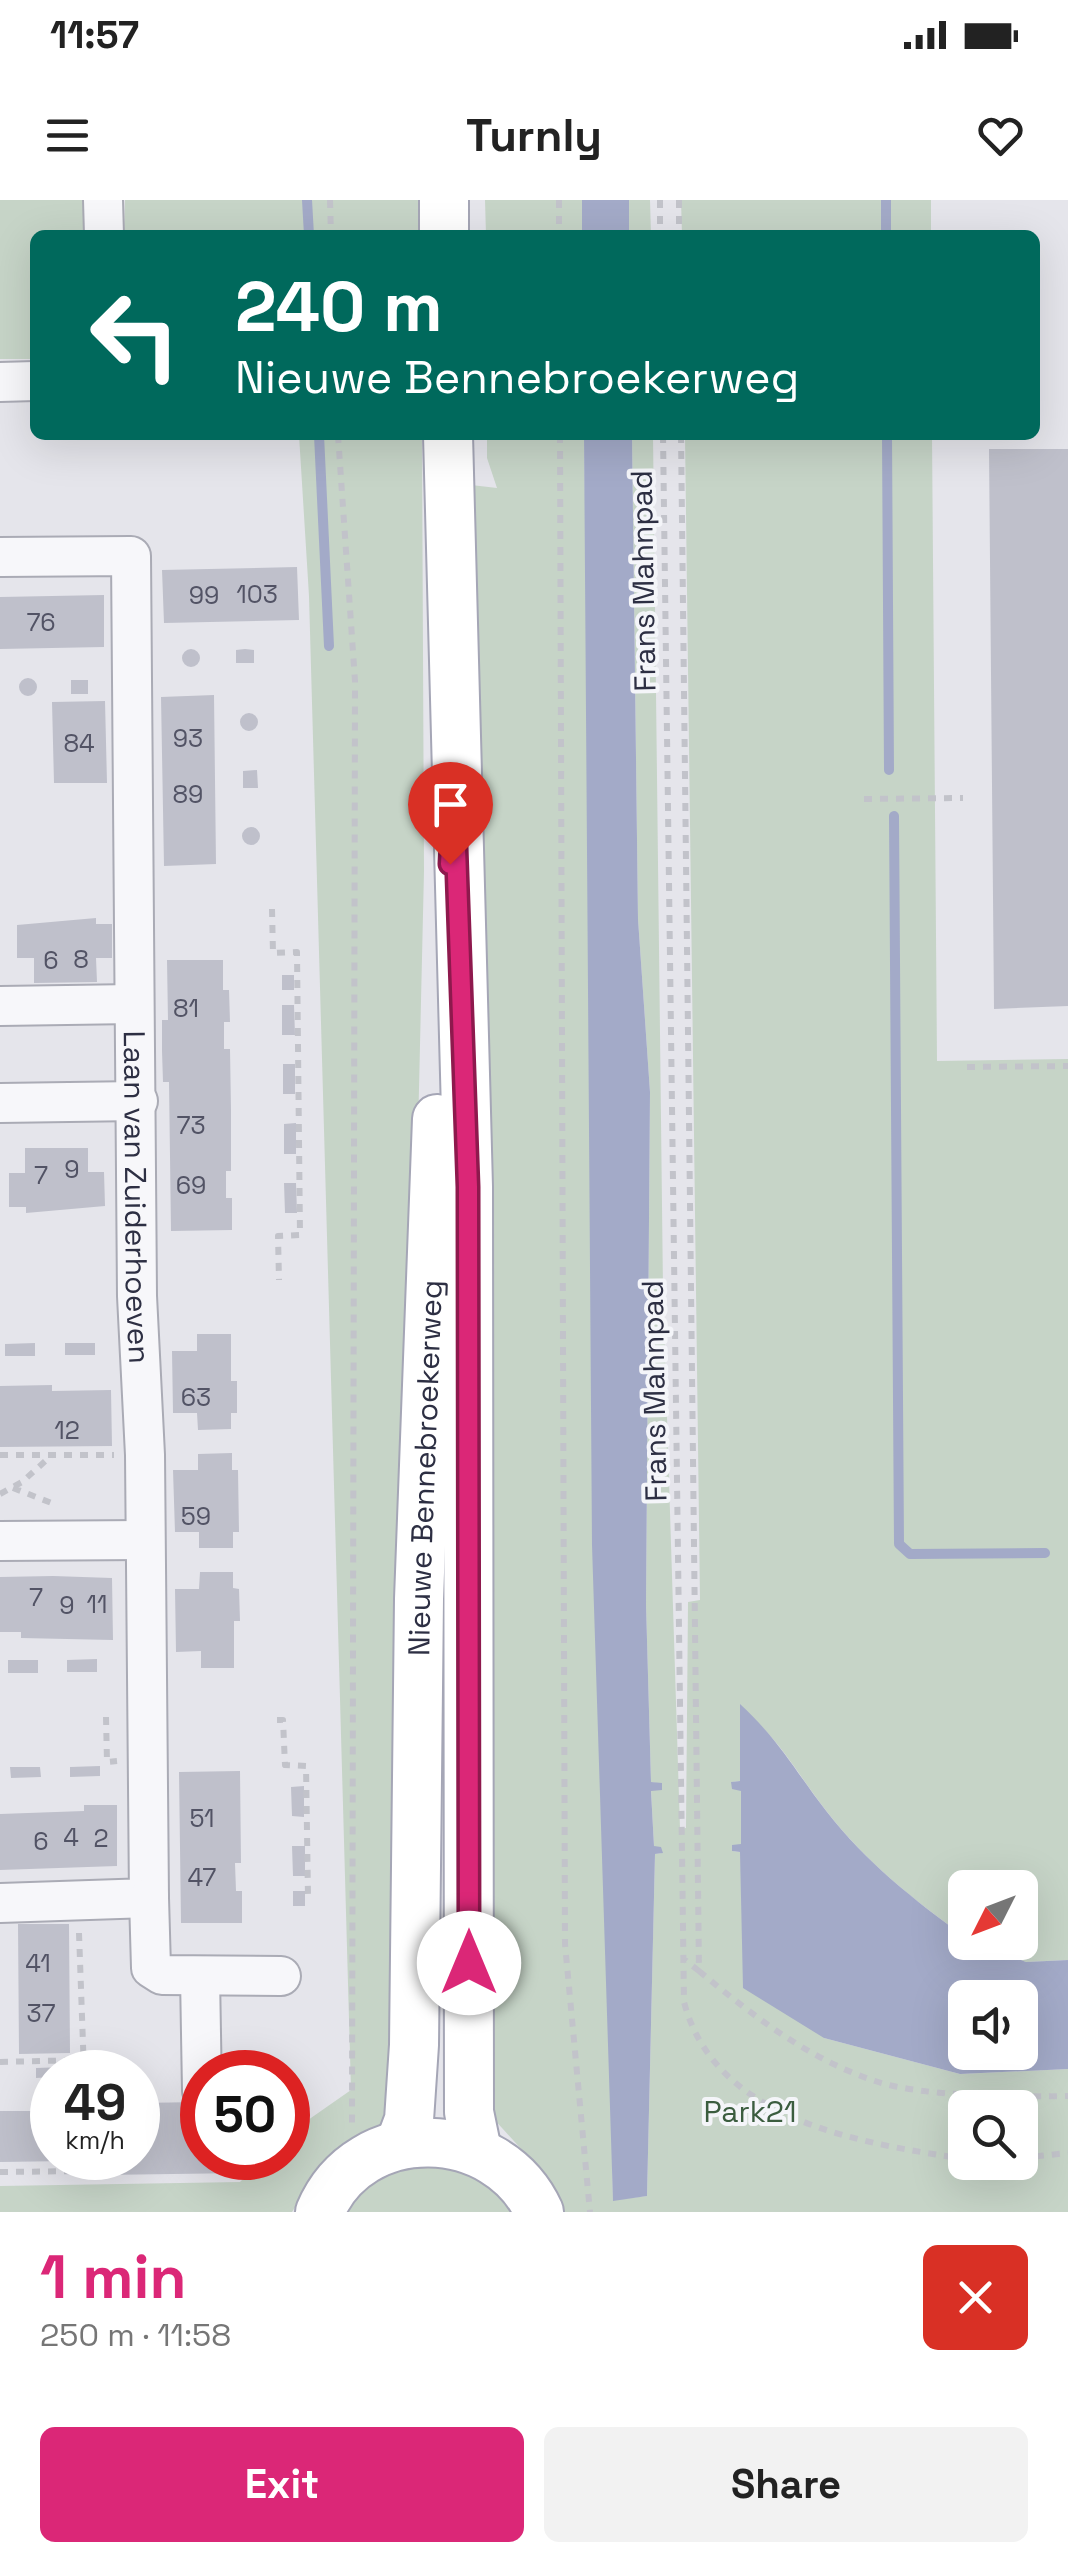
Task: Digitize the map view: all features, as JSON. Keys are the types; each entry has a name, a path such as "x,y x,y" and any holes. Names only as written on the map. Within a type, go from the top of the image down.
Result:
{"main road":[{"path":"444,200 444,230"},
{"name":"Nieuwe Bennebroekerweg","path":"448,440 454,791 468,1187 469,2112 477,2151"},
{"name":"Nieuwe Bennebroekerweg","path":"400,2144 409,2120 414,2045 419,1599 454,791"},
{"path":"320,2212 326,2197 353,2166 400,2144 444,2142 477,2151 506,2166 530,2193 539,2212"}],"street":[{"path":"103,200 104,230"},
{"path":"0,382 30,380"},
{"name":"Laan van Zuiderhoeven","path":"0,558 131,556 137,1296 145,1455 151,1968 162,1975 200,1976"},
{"path":"0,1006 134,1004"},
{"path":"0,1103 138,1101"},
{"path":"0,1541 144,1540"},
{"path":"0,1903 149,1898"},
{"path":"201,2050 200,1976 281,1976"}],"path":[{"path":"330,200 331,230"},
{"path":"559,200 559,230"},
{"path":"660,200 660,230"},
{"path":"678,200 679,230"},
{"path":"338,440 355,681 353,2166"},
{"path":"560,440 565,1944 590,2212"},
{"name":"Frans Mahnpad","path":"663,440 684,2002 700,2046 722,2074 750,2097 840,2133 897,2149 948,2156"},
{"path":"681,440 699,1970"},
{"path":"864,800 963,798"},
{"path":"272,909 273,953 297,952 300,1235 278,1236 278,1280"},
{"path":"967,1067 1068,1066"},
{"path":"0,1455 145,1455"},
{"path":"0,1494 22,1482 53,1455"},
{"path":"277,1720 283,1720 286,1765 306,1766 308,1897"},
{"path":"78,1902 84,2050"},
{"path":"684,1959 770,2029 876,2082 988,2096 1068,2096"},
{"path":"0,2062 30,2061"},
{"path":"1038,2156 1068,2153"},
{"path":"0,2172 30,2172"}],"green space":[{"path":"0,200 90,200 91,230 30,230 30,359 0,359"},
{"path":"125,200 421,200 421,230 124,230"},
{"path":"485,200 582,200 582,230 486,230"},
{"path":"629,200 650,200 651,230 629,230"},
{"path":"681,200 931,200 931,230 682,230"},
{"path":"299,440 422,440 424,871 396,2090 379,2127 341,2148 314,2177 292,2212 0,2212 0,2186 310,2180 310,2119 351,2090 309,596"},
{"name":"Park21","path":"487,440 584,440 613,2200 647,2196 655,1854 662,1853 654,1846 651,1790 662,1790 662,1784 651,1782 646,1604 650,1092 638,919 632,440 653,440 663,1290 680,1829 686,1828 688,1602 700,1600 685,440 932,440 937,1061 1068,1059 1068,1960 1026,1962 1021,1960 1038,1960 1038,1870 948,1870 948,1924 859,1848 778,1745 740,1706 740,1781 732,1782 741,1790 741,1845 732,1845 732,1851 740,1852 824,2038 960,2074 1068,2069 1068,2212 563,2212 544,2174 492,2117 471,485 497,488 487,458"},
{"path":"413,2161 470,2174 515,2212 344,2212 372,2183"}],"water":[{"path":"582,200 629,200 629,230 582,230"},
{"path":"584,440 632,440 638,919 650,1092 646,1604 651,1782 662,1783 662,1790 651,1791 654,1846 661,1847 663,1853 655,1854 647,2196 613,2201 592,1545"},
{"path":"740,1704 874,1864 948,1924 948,1960 1068,1960 1068,2069 960,2074 824,2038 743,1988 740,1852 732,1851 732,1845 741,1844 741,1791 732,1789 731,1782 740,1781"}],"building":[{"path":"989,449 1068,449 1068,1006 994,1009"},
{"path":"297,567 299,620 164,623 162,570"},
{"path":"104,595 104,647 0,649 0,597"},
{"path":"191,649 200,658 191,667 182,658"},
{"path":"236,650 254,650 254,663 236,663"},
{"path":"28,678 37,687 28,696 19,687"},
{"path":"71,680 88,680 88,694 71,694"},
{"path":"214,695 216,864 164,866 161,697"},
{"path":"105,701 107,783 54,783 52,702"},
{"path":"249,713 258,722 249,731 240,722"},
{"path":"257,770 258,788 243,788 243,771"},
{"path":"251,827 260,836 251,845 242,836"},
{"path":"96,918 96,924 112,924 112,958 96,958 97,982 34,983 34,958 17,958 17,925"},
{"path":"167,960 223,960 223,990 229,990 230,1022 224,1022 224,1049 230,1049 231,1171 226,1171 226,1198 232,1198 232,1230 171,1231 169,1082 163,1082 162,1051 162,1020 168,1020"},
{"path":"282,975 294,975 294,990 282,990"},
{"path":"282,1005 294,1005 295,1035 282,1035"},
{"path":"283,1064 295,1064 295,1094 283,1094"},
{"path":"296,1123 296,1154 284,1154 284,1124"},
{"path":"25,1148 88,1148 88,1172 104,1172 105,1206 26,1213 26,1207 9,1207 9,1173 25,1173"},
{"path":"284,1183 296,1183 297,1213 285,1213"},
{"path":"197,1334 231,1334 231,1381 237,1381 237,1413 231,1413 231,1429 198,1430 197,1413 173,1413 172,1351 197,1351"},
{"path":"35,1343 35,1356 5,1356 5,1344"},
{"path":"65,1343 95,1343 95,1355 65,1355"},
{"path":"52,1385 52,1391 111,1390 112,1446 0,1447 0,1386"},
{"path":"232,1453 232,1470 238,1470 239,1532 233,1532 233,1548 199,1548 199,1532 175,1532 173,1470 198,1470 198,1454"},
{"path":"200,1572 233,1572 233,1588 239,1589 240,1621 234,1621 234,1668 201,1668 201,1651 176,1652 175,1589 199,1589"},
{"path":"0,1577 112,1578 113,1640 21,1638 21,1632 0,1632"},
{"path":"97,1659 97,1672 67,1672 67,1660"},
{"path":"8,1660 38,1660 38,1673 8,1673"},
{"path":"100,1766 100,1776 70,1777 70,1767"},
{"path":"10,1767 40,1767 41,1777 11,1778"},
{"path":"240,1771 241,1863 235,1863 236,1891 242,1891 242,1923 181,1923 179,1772"},
{"path":"304,1786 304,1817 292,1816 291,1787"},
{"path":"84,1805 117,1805 117,1866 0,1870 0,1814 84,1811"},
{"path":"292,1846 305,1846 305,1876 293,1876"},
{"path":"293,1891 305,1891 305,1906 293,1906"},
{"path":"18,1924 69,1924 70,2050 30,2050 30,2054 19,2054"},
{"path":"180,2102 180,2174 160,2174 160,2103"},
{"path":"0,2111 30,2111 30,2162 0,2162"}],"waterway":[{"path":"307,200 309,230"},
{"path":"886,200 886,230"},
{"path":"319,440 329,646"},
{"path":"887,440 889,770"},
{"path":"894,816 899,1544 910,1554 1045,1553"}],"route":[{"path":"450,864 454,791 468,1187 469,1963"}]}
